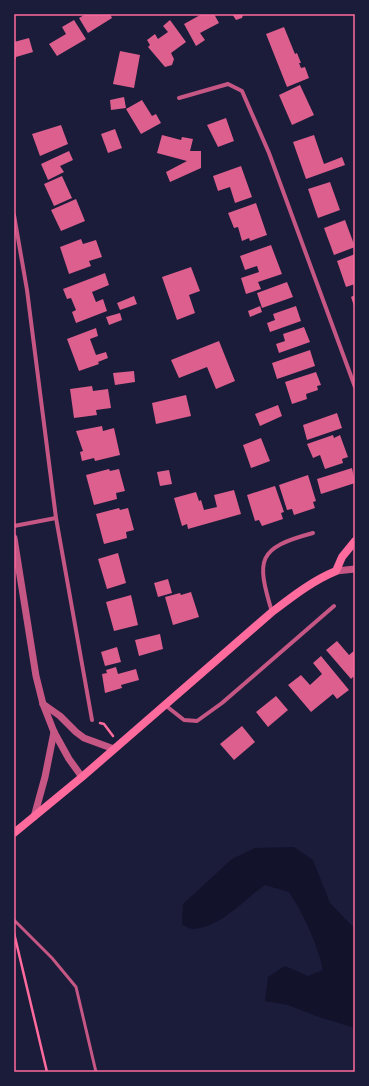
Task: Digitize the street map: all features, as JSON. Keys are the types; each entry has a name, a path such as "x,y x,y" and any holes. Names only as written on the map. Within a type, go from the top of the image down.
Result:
{"main road":[{"path":"14,833 82,777 272,612 297,592 320,578 336,571 342,557 355,541"}],"street":[{"path":"179,98 228,84 242,91 269,153 355,387"},
{"path":"14,215 27,290 56,518 92,720"},
{"path":"14,526 56,518"},
{"path":"272,612 262,581 262,566 269,552 277,545 313,533"},
{"path":"14,538 36,676 43,704 54,732 69,759 82,777"},
{"path":"336,571 355,569"},
{"path":"165,705 184,720 197,721 222,703 334,606"},
{"path":"43,704 60,716 84,738 117,746"},
{"path":"34,817 45,777 54,732"}],"lane":[{"path":"14,920 52,958 76,988 96,1072"}],"path":[{"path":"92,720 104,724 117,746"},
{"path":"14,933 47,1072"}],"shaded area":[{"path":"294,847 313,860 330,903 355,929 355,1028 319,1017 288,1005 265,1001 268,977 285,966 308,976 323,970 309,930 300,910 289,892 265,885 232,912 214,923 194,929 182,925 183,904 232,859 255,848"}],"building":[{"path":"86,14 110,14 112,18 88,33 79,18"},
{"path":"202,14 214,14 219,23 200,33 205,40 196,46 184,24"},
{"path":"232,14 243,15 242,18 236,20"},
{"path":"74,20 86,39 57,56 49,44 66,34 62,27"},
{"path":"170,20 186,42 171,53 174,59 172,65 165,67 148,47 150,45 147,40 155,34 158,39 168,32 163,26"},
{"path":"284,27 295,54 297,53 301,63 299,63 301,68 305,67 309,78 287,87 266,34"},
{"path":"29,38 33,52 16,57 14,60 14,42"},
{"path":"120,51 140,55 134,88 113,84"},
{"path":"300,85 314,115 292,125 279,95"},
{"path":"124,97 126,108 111,110 110,100"},
{"path":"142,100 152,116 156,114 161,123 141,134 126,109"},
{"path":"226,118 234,141 218,147 207,125"},
{"path":"61,125 68,144 40,156 32,134"},
{"path":"115,129 122,148 108,153 101,134"},
{"path":"162,135 181,140 182,137 193,139 190,151 201,151 201,168 170,182 166,172 187,161 157,153"},
{"path":"314,135 324,164 342,157 345,165 306,179 293,142"},
{"path":"69,151 73,160 60,166 64,172 48,180 41,164"},
{"path":"241,166 252,197 235,203 230,187 218,191 213,176"},
{"path":"62,176 72,198 54,206 44,184"},
{"path":"330,182 340,210 318,218 308,189"},
{"path":"76,199 85,221 61,231 51,210"},
{"path":"256,203 267,235 250,241 249,238 242,241 238,227 234,228 228,213"},
{"path":"345,220 355,247 334,255 324,228"},
{"path":"81,239 83,244 96,240 102,257 89,261 91,266 69,274 60,247"},
{"path":"271,245 282,274 258,282 261,289 246,294 241,278 259,272 257,266 245,270 240,256"},
{"path":"355,254 355,284 346,287 337,261"},
{"path":"191,267 200,291 189,295 195,313 177,320 162,277"},
{"path":"105,273 109,285 92,292 96,302 103,299 107,311 76,323 72,312 76,310 71,298 67,299 63,289"},
{"path":"287,282 293,297 262,308 257,293"},
{"path":"355,295 355,309 351,297"},
{"path":"134,296 137,304 120,310 117,303"},
{"path":"260,306 262,312 250,317 248,311"},
{"path":"296,306 301,321 270,332 267,323 275,320 273,314"},
{"path":"120,313 122,320 109,325 106,317"},
{"path":"304,327 310,342 279,353 276,344 285,341 283,334"},
{"path":"96,328 98,336 90,339 96,355 106,352 108,358 98,362 99,364 79,371 67,339"},
{"path":"219,341 235,381 216,389 207,367 179,378 171,360"},
{"path":"310,350 315,366 277,379 272,363"},
{"path":"134,371 135,382 115,385 113,373"},
{"path":"316,372 321,385 317,386 318,390 306,394 307,399 292,404 285,382"},
{"path":"92,386 93,391 108,389 111,408 96,410 97,415 74,418 70,389"},
{"path":"186,395 191,416 156,424 152,403"},
{"path":"278,405 282,416 260,426 255,414"},
{"path":"337,413 342,428 307,440 303,425"},
{"path":"102,426 103,431 114,428 120,455 95,461 94,458 82,461 80,452 83,451 76,431"},
{"path":"333,435 334,438 340,435 348,457 342,459 343,463 325,469 320,455 313,458 307,444"},
{"path":"261,438 270,461 251,468 243,445"},
{"path":"352,468 355,483 321,494 317,479"},
{"path":"109,469 110,471 119,469 125,491 116,493 117,499 94,505 86,475"},
{"path":"169,470 172,484 160,486 157,472"},
{"path":"308,475 316,501 313,502 315,508 294,515 292,509 287,510 279,485"},
{"path":"275,486 284,512 281,513 283,519 262,526 259,520 255,521 247,495"},
{"path":"234,490 241,514 188,529 187,524 182,526 174,498 196,492 199,501 201,500 204,510 217,507 214,495"},
{"path":"119,508 120,510 128,508 134,530 126,532 127,538 104,544 96,514"},
{"path":"118,553 126,583 107,589 98,559"},
{"path":"168,579 172,593 158,597 154,583"},
{"path":"191,592 199,617 173,625 165,597"},
{"path":"131,595 138,625 114,631 106,602"},
{"path":"160,634 163,649 139,656 135,640"},
{"path":"337,641 349,655 355,650 355,675 351,679 326,650"},
{"path":"117,647 121,662 105,666 101,652"},
{"path":"321,656 349,690 337,699 333,694 311,712 288,685 301,675 310,685 322,674 313,663"},
{"path":"116,667 118,674 136,669 139,680 121,685 122,688 105,693 102,674 107,673 106,670"},
{"path":"276,696 288,710 268,727 256,712"},
{"path":"242,726 255,742 234,760 220,744"}]}
